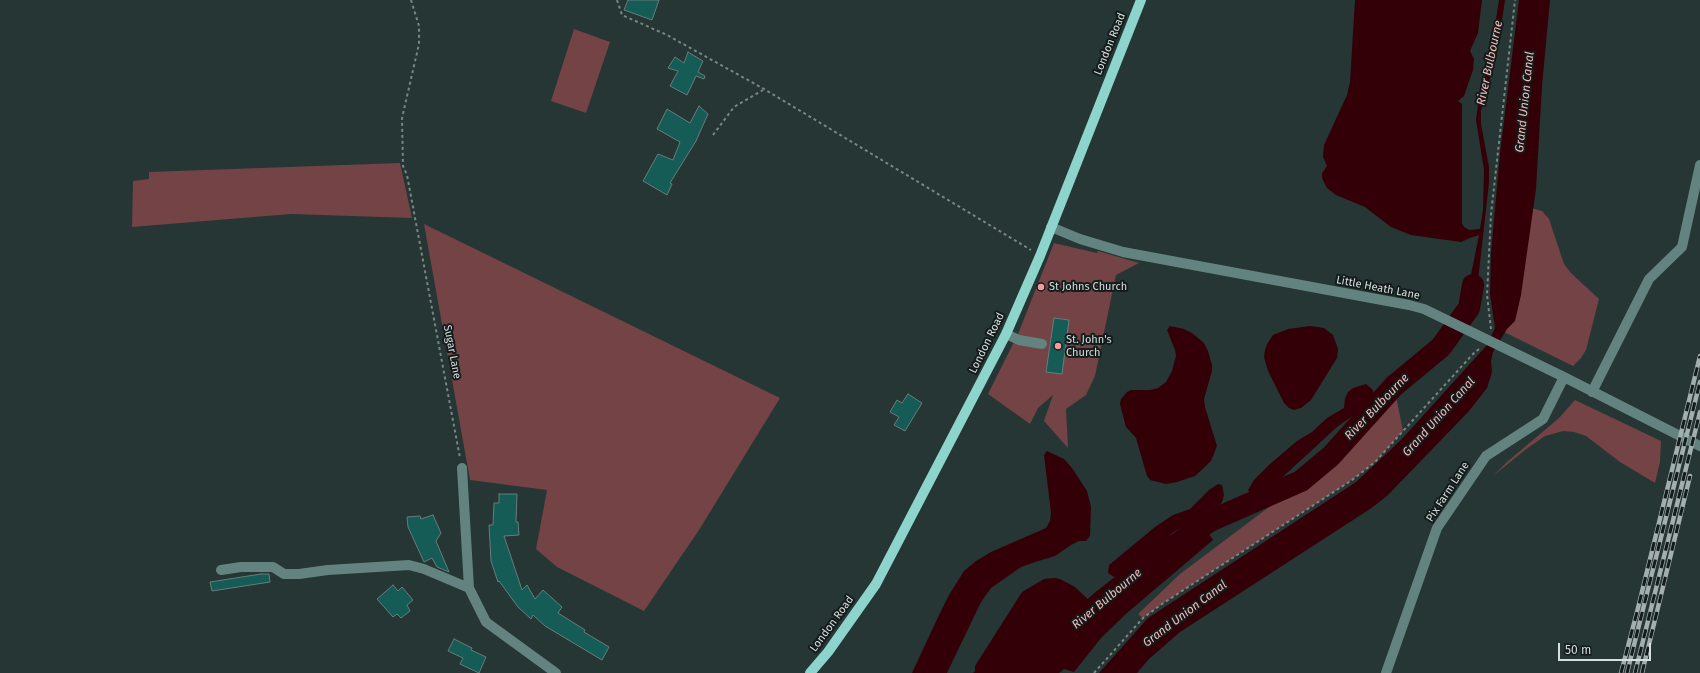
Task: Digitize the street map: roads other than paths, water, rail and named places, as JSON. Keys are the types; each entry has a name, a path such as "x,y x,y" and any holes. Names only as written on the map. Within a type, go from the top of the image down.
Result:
{"main road":[{"name":"London Road","path":"810,673 828,652 876,584 1006,334 1040,256 1141,0"}],"street":[{"path":"1592,392 1649,279 1682,247 1700,165"},
{"name":"Little Heath Lane","path":"1051,227 1080,239 1123,252 1409,305 1424,310 1564,377 1700,446"},
{"path":"1006,334 1019,340 1042,344"},
{"name":"Pix Farm Lane","path":"1386,673 1437,528 1486,456 1542,419 1564,377"},
{"path":"462,468 469,588 486,622 556,673"},
{"path":"221,570 241,567 273,567 284,574 299,574 335,569 409,565 424,568 469,588"}],"water":[{"path":"1355,0 1482,0 1478,33 1470,51 1474,59 1473,70 1464,96 1458,101 1462,104 1462,223 1464,227 1469,230 1480,229 1483,210 1484,170 1476,120 1479,97 1492,45 1499,0 1505,0 1497,54 1481,111 1481,124 1489,167 1489,183 1474,316 1463,314 1479,235 1461,242 1411,235 1391,227 1365,207 1336,195 1327,188 1322,178 1322,173 1327,166 1323,157 1324,145 1347,95 1350,82"},
{"name":"Grand Union Canal","path":"1519,0 1550,0 1542,86 1536,189 1521,295 1515,321 1507,329 1493,352 1491,361 1492,372 1487,388 1469,411 1387,496 1370,509 1180,632 1149,659 1137,673 1099,673 1148,618 1356,482 1401,440 1487,345 1495,328 1490,294 1491,253 1500,153"},
{"path":"1170,326 1184,329 1192,333 1204,343 1208,351 1212,371 1204,399 1217,446 1211,461 1195,476 1166,484 1150,480 1147,476 1136,438 1126,427 1120,404 1121,399 1131,390 1150,390 1158,388 1166,382 1172,371 1176,356 1167,330"},
{"path":"1310,326 1324,328 1333,335 1338,349 1337,358 1311,400 1301,408 1294,410 1289,408 1284,403 1268,371 1264,357 1265,350 1273,335 1288,329"},
{"path":"1366,384 1373,390 1373,397 1365,407 1337,427 1275,484 1255,494 1250,493 1248,490 1254,480 1270,464 1297,441 1312,432 1327,418 1344,408 1345,398 1348,392 1353,388"},
{"path":"1047,451 1064,459 1072,468 1087,491 1091,507 1090,536 1086,541 1079,541 1055,556 1021,567 991,588 981,602 947,673 912,673 949,595 964,571 976,561 991,552 1046,528 1050,521 1051,513 1044,455"},
{"path":"1218,484 1222,485 1224,495 1222,502 1218,507 1172,533 1157,549 1123,572 1114,577 1108,573 1109,565 1155,527 1173,515 1190,509 1209,490"},
{"path":"1207,531 1213,540 1127,613 1101,638 1074,672 1064,669 1059,673 1031,673 1108,601"},
{"path":"1044,579 1060,579 1075,587 1092,603 1014,673 973,673 975,671 975,666 1022,592"}],"waterway":[{"name":"River Bulbourne","path":"1022,673 1102,601 1151,562 1210,521 1301,481 1331,456 1394,386 1441,347 1469,308 1473,285"}],"railway":[{"path":"1621,673 1700,356"},
{"path":"1627,673 1700,382"},
{"path":"1635,673 1700,412"},
{"path":"1642,673 1690,476"}],"place":[{"name":"St Johns Church","path":"1041,287"},
{"name":"St. John's Church","path":"1058,346"}]}
